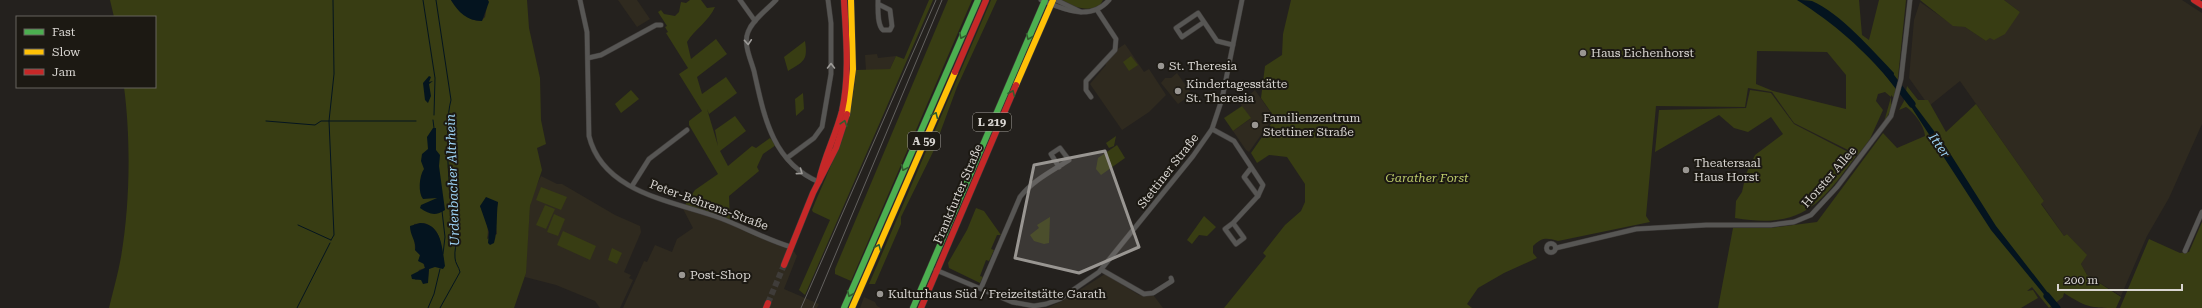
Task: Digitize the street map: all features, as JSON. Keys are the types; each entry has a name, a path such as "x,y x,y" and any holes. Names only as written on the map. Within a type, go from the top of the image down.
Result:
{"main road":[{"path":"819,182 821,171 842,109 847,77 847,45 844,0"},
{"path":"784,265 819,182 833,156 848,111 853,72 851,0"},
{"name":"A 59","path":"844,308 978,0"},
{"name":"A 59","path":"852,308 986,0"},
{"name":"Frankfurter Straße","path":"921,308 934,269 1043,0"},
{"path":"2194,0 2202,5"},
{"name":"Frankfurter Straße","path":"913,308 934,269 1052,2"}],"street":[{"name":"Peter-Behrens-Straße","path":"580,0 587,32 588,123 591,145 598,158 607,169 632,186 659,200 720,218 791,247"},
{"path":"740,0 755,21"},
{"path":"776,0 755,21 748,32 748,47 768,128 787,158 800,173 819,182"},
{"path":"787,158 814,138 822,127 831,74 831,23 828,0"},
{"path":"1043,0 1052,2 1073,12 1081,12 1097,10 1109,0"},
{"path":"1056,0 1081,12"},
{"name":"Stettiner Straße","path":"934,269 1020,304 1038,307 1060,299 1102,270 1193,156 1212,129 1221,103 1242,0"},
{"name":"Horster Allee","path":"1556,248 1636,229 1706,225 1771,225 1802,220 1819,208 1891,116 1901,79 1910,0"},
{"path":"878,2 890,10 890,30 883,30 880,27 878,2"},
{"path":"1091,97 1086,90 1086,81 1115,50 1117,44 1097,10"},
{"path":"1204,22 1182,37 1176,28 1198,13 1220,43 1233,45"},
{"path":"588,58 601,55 656,25 661,25"},
{"path":"1212,129 1231,138 1263,185 1258,196 1233,223"},
{"path":"632,186 649,158 687,130"},
{"path":"981,288 1020,197 1031,185 1059,166"},
{"path":"1251,168 1244,177 1258,196"},
{"path":"2185,251 2202,212"},
{"path":"1102,270 1144,294 1156,292 1172,281 1171,278"}],"highlighted area":[{"path":"1105,151 1139,247 1079,273 1015,258 1034,165"}],"shaded area":[{"path":"618,0 637,0 650,19 637,27"},
{"path":"2004,0 2182,0 2202,13 2202,124 2169,198 2147,236 2121,296 2087,275 2081,264 2086,255 2067,234 2064,236 2041,203 2044,201 1960,81 1929,106 1909,78 1914,20 1920,2 1953,25 1965,27 1986,41 2020,12"},
{"path":"1125,44 1144,72 1149,69 1166,95 1149,112 1122,130 1090,84 1106,65 1104,63 1116,50"},
{"path":"877,54 878,58 896,56 890,69 866,71 865,55"},
{"name":"Kindertagesstätte St. Theresia","path":"1177,73 1192,94 1178,104 1161,83 1165,78 1171,78"},
{"name":"Familienzentrum Stettiner Straße","path":"1255,90 1274,117 1249,152 1233,131 1250,119 1240,103"},
{"path":"541,176 557,184 562,184 615,215 640,226 641,232 624,272 631,275 629,278 633,280 620,308 600,308 595,301 556,285 525,277 530,206 532,195"},
{"path":"684,206 791,247 797,256 784,289 819,304 817,308 623,308 644,261 647,262 655,245 672,252 677,239 693,228 682,207"},
{"path":"1105,274 1139,295 1154,296 1163,308 1047,308 1064,300"},
{"path":"864,297 875,302 877,306 881,308 860,308"}],"green space":[{"path":"110,0 451,0 457,8 468,17 481,21 485,17 488,0 527,0 529,28 540,78 541,120 546,144 537,148 542,170 530,206 526,273 514,308 109,308 121,257 128,194 128,129 124,88 156,88 156,16 114,16","holes":["498,202 495,218 497,234 487,239 487,226 480,206","424,223 435,229 438,234 444,261 429,269 428,277 415,280 419,270 425,268 420,255 415,250 414,224"]},
{"path":"690,0 701,0 707,8 715,7 709,17 687,42 691,59 716,39 727,54 697,77 702,94 726,77 737,93 709,114 707,109 718,146 715,130 735,116 746,131 720,151 728,166 752,146 756,148 770,138 776,145 763,154 757,167 759,171 729,196 730,220 685,205 695,190 718,174 689,125 689,121 702,111 679,74 688,68 666,33 668,32 665,27 667,26 658,12 661,10 664,14 675,16 679,12 681,2 686,3"},
{"path":"929,0 933,0 805,295 799,290 830,220 813,212 812,210 846,124 851,107 856,70 890,69 896,56 904,59"},
{"path":"948,0 972,0 851,281 835,274 835,269"},
{"path":"991,0 997,0 957,87 933,152 901,217 901,224 875,284 869,284"},
{"path":"1063,0 1103,0 1099,7 1089,9 1080,8 1062,2"},
{"name":"Garather Forst","path":"1291,0 1859,0 1862,35 1869,40 1879,0 1906,0 1896,96 1894,98 1891,95 1891,97 1885,92 1878,94 1876,101 1883,110 1870,139 1858,155 1794,123 1772,92 1748,88 1745,107 1656,106 1646,216 1650,222 1558,241 1547,239 1539,241 1533,246 1533,253 1537,258 1504,273 1478,288 1467,304 1472,308 1224,308 1266,256 1263,253 1285,225 1301,211 1305,202 1305,184 1287,157 1269,155 1257,163 1251,153 1275,118 1261,98 1265,66 1282,55 1283,34","holes":["1757,51 1827,52 1846,75 1846,109 1773,91 1756,84"]},
{"path":"1920,0 2004,0 2020,12 2005,34 1994,40 1990,38 1986,41 1965,27 1953,26"},
{"path":"805,41 806,53 804,60 788,71 784,57"},
{"path":"1131,56 1138,65 1129,71 1123,62"},
{"path":"1907,86 1918,100 1928,100 1946,132 1976,104 2044,201 2041,204 2064,236 2067,234 2087,255 2081,264 2087,275 2121,297 2116,308 2088,306 2064,293 2063,297 2049,308 2032,287 2027,291 2033,290 2038,298 2021,308 1718,308 1733,228 1770,228 1817,222 1883,133 1897,148 1925,136 1925,132 1921,124 1912,112 1906,107 1899,110 1904,101"},
{"path":"631,90 639,99 621,113 615,104"},
{"path":"1750,90 1771,93 1794,124 1856,156 1820,200 1807,210 1793,216 1777,220 1758,221 1735,218 1736,201 1742,192 1746,174 1755,155 1783,134 1771,117 1748,132 1734,128 1719,115 1655,152 1659,110 1746,108"},
{"path":"803,93 804,109 796,116 795,99"},
{"path":"1891,97 1891,103 1893,106 1884,122"},
{"path":"1242,106 1251,118 1233,131 1224,118"},
{"path":"1116,136 1114,146 1109,148 1106,143"},
{"path":"1117,145 1125,158 1101,175 1096,169 1098,158"},
{"path":"541,187 567,197 561,210 536,200"},
{"path":"545,205 555,209 546,229 536,225"},
{"path":"976,208 984,211 1001,235 997,235 991,249 994,250 989,261 986,260 980,276 983,277 980,283 949,268 948,263 967,230"},
{"path":"554,214 565,219 558,236 547,232"},
{"path":"1204,216 1216,227 1207,236 1199,235 1192,244 1187,240"},
{"path":"1050,217 1049,243 1044,244 1034,241 1030,235 1039,228 1037,225"},
{"path":"2202,222 2202,308 2120,308 2149,239 2180,253 2189,252"},
{"path":"563,231 596,246 590,260 557,245"},
{"path":"612,248 622,253 617,264 608,260"}],"water":[{"path":"451,0 488,0 489,2 482,21 477,21 467,18"},
{"path":"1797,0 1812,1 1822,6 1845,23 1894,73 1892,83 1848,38 1824,18"},
{"path":"429,76 431,77 429,82 433,81 429,84 431,96 428,103 425,100 423,83"},
{"path":"1907,95 1946,147 1996,226 2055,302 2052,304 1991,230 1906,99"},
{"path":"433,128 436,128 436,150 440,155 439,166 445,210 435,214 429,213 420,208 421,205 437,198 423,199 420,193 420,180 424,169 421,161 422,154 428,149 427,137"},
{"path":"486,197 498,202 495,238 494,243 490,245 488,243 489,232 480,206"},
{"path":"420,223 427,224 437,232 442,245 445,266 443,269 435,267 429,269 428,283 423,284 421,280 412,279 411,275 425,268 424,264 418,261 420,255 415,250 415,244 410,230 410,226"}],"waterway":[{"path":"331,240 334,235 329,121 334,74 333,0"},
{"path":"423,0 435,78 434,115"},
{"name":"Urdenbacher Altrhein","path":"436,0 451,100 447,148 448,168 456,240 455,260 460,272 440,308"},
{"name":"Itter","path":"1888,73 1912,104"},
{"path":"433,120 434,128"},
{"path":"266,121 315,125 321,121 416,121"},
{"path":"442,211 445,237 443,254"},
{"path":"298,225 331,240"},
{"path":"297,308 330,243"},
{"path":"428,308 434,294 440,269"},
{"name":"Itter","path":"2047,296 2057,308"}],"tunnel":[{"path":"768,303 784,265"}],"railway":[{"path":"801,308 936,0"},
{"path":"813,308 942,0"}],"traffic: fast":[{"path":"844,308 978,0"},
{"path":"913,308 1045,0"}],"traffic: slow":[{"path":"847,114 853,69 851,0"},
{"path":"1016,85 1053,0"},
{"path":"852,308 955,72"}],"traffic: jam":[{"path":"819,181 842,111 846,83 847,56 844,0"},
{"path":"955,72 986,0"},
{"path":"2194,0 2202,5"},
{"path":"921,308 1016,85"},
{"path":"784,265 813,193 836,148 847,114"},
{"path":"766,308 768,303"}],"place":[{"name":"Haus Eichenhorst","path":"1583,53"},
{"name":"St. Theresia","path":"1161,66"},
{"name":"Kindertagesstätte St. Theresia","path":"1178,91"},
{"name":"Familienzentrum Stettiner Straße","path":"1255,125"},
{"name":"Theatersaal Haus Horst","path":"1686,170"},
{"name":"Post-Shop","path":"682,275"},
{"name":"Kulturhaus Süd / Freizeitstätte Garath","path":"880,294"}]}
